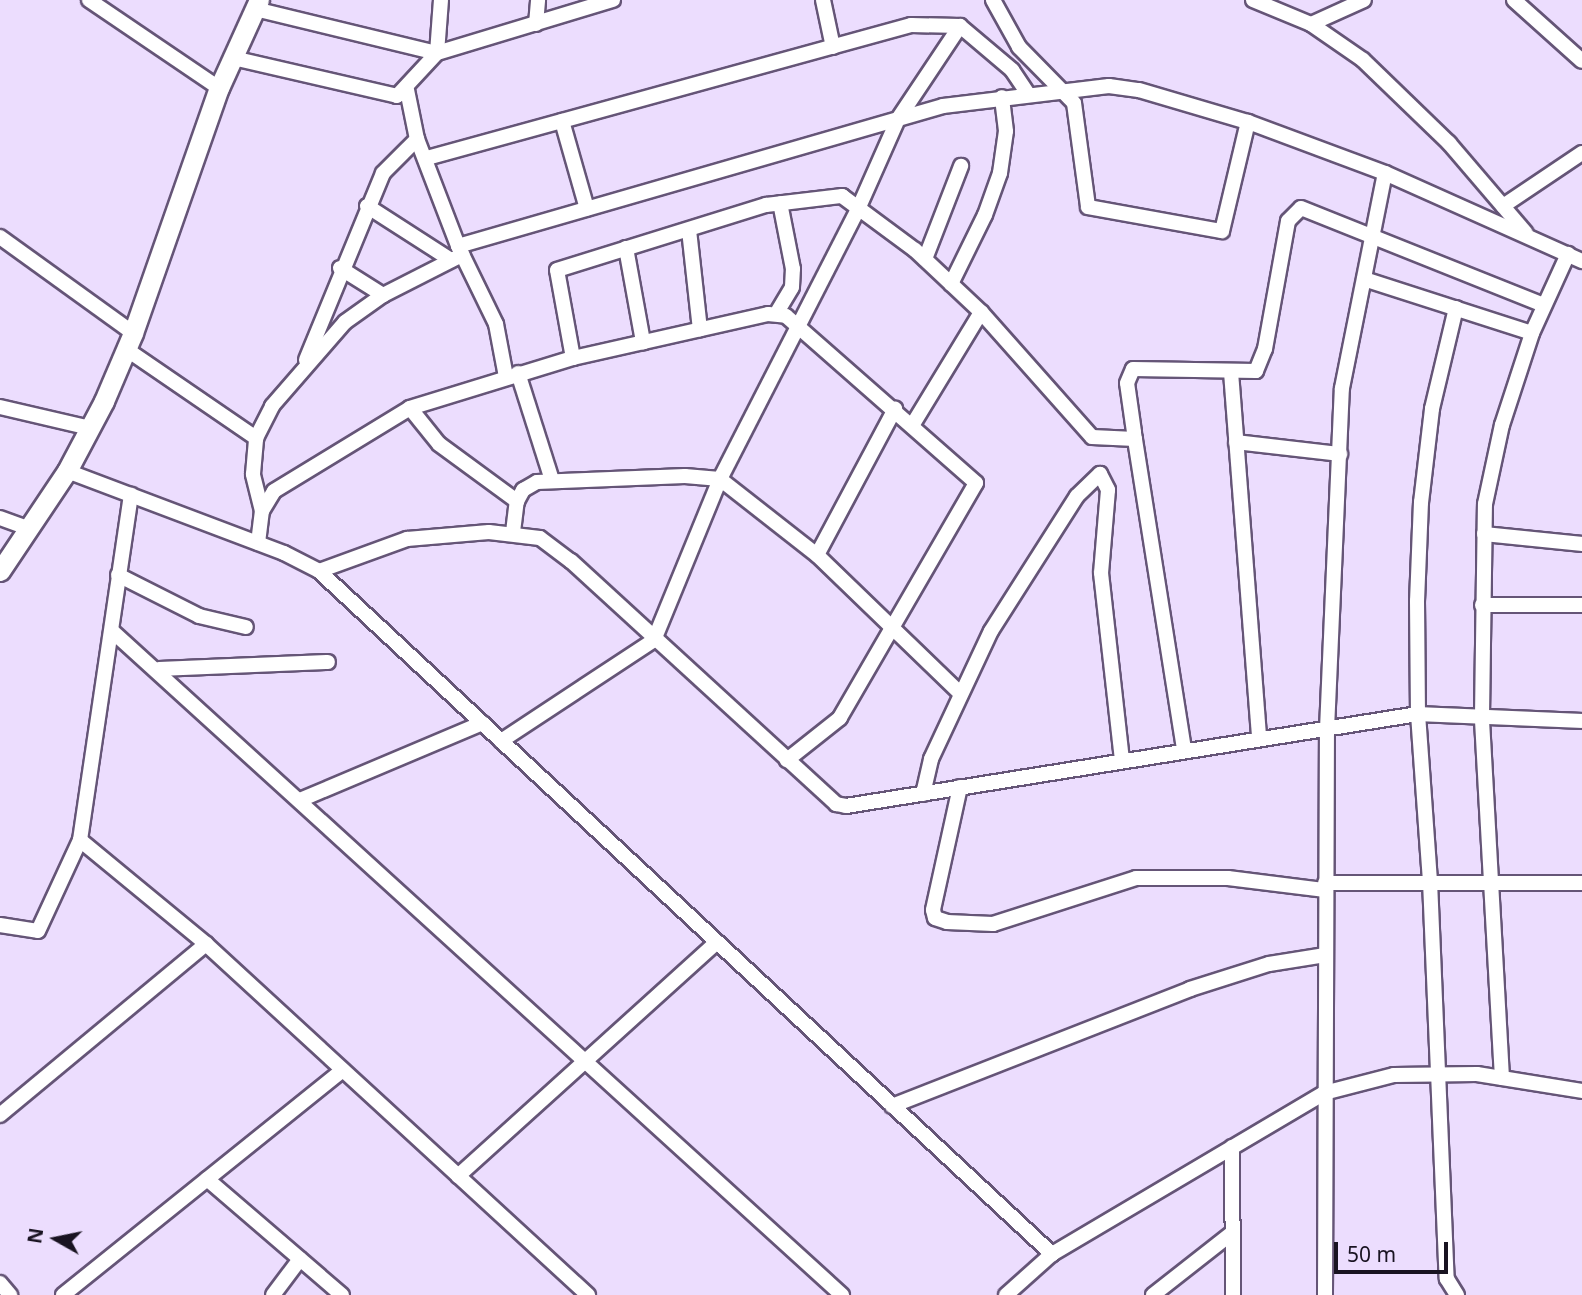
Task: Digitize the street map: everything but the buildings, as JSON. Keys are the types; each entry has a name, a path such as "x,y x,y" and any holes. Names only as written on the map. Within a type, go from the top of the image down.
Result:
{"main road":[{"path":"0,571 31,529 67,471 130,341 219,88 257,5"}],"street":[{"path":"89,0 219,88"},
{"path":"233,58 385,97 407,90 438,53 441,0"},
{"path":"536,24 538,0"},
{"path":"257,5 438,53 613,0"},
{"path":"823,0 833,47"},
{"path":"993,0 1019,47 1060,90 1078,114 1088,207 1217,231 1225,227 1248,122"},
{"path":"1253,0 1311,24 1363,60 1449,143 1530,237"},
{"path":"1311,24 1364,0"},
{"path":"1514,0 1582,61"},
{"path":"427,158 911,25 960,26 1012,70 1032,93"},
{"path":"501,741 654,640 720,479 859,207 898,119 960,26"},
{"path":"407,90 417,139 427,158 457,254 496,324 512,375 552,480"},
{"path":"258,543 262,511 253,474 256,438 272,406 304,365 345,322 383,295 457,254 587,209 943,106 1060,90 1139,90 1248,122 1385,173 1582,261"},
{"path":"951,284 985,215 1000,173 1006,131 1002,97"},
{"path":"562,121 587,209"},
{"path":"304,365 341,268 383,173 417,139"},
{"path":"1503,206 1582,153"},
{"path":"925,259 961,166"},
{"path":"1325,1295 1327,729 1342,388 1385,173"},
{"path":"573,358 556,270 780,203 842,196 925,259 981,312 1092,437 1104,440 1129,439"},
{"path":"776,314 792,286 793,268 780,203"},
{"path":"367,205 457,254"},
{"path":"1184,749 1129,439 1127,383 1133,369 1250,372 1260,365 1288,220 1294,210 1301,208 1541,304"},
{"path":"689,230 700,329"},
{"path":"0,237 256,438"},
{"path":"626,248 643,342"},
{"path":"1502,1078 1482,716 1485,504 1504,420 1541,304 1568,254"},
{"path":"341,268 383,295"},
{"path":"1364,279 1532,332"},
{"path":"1456,308 1432,409 1421,502 1418,714 1430,881 1447,1279 1457,1295"},
{"path":"913,424 981,312"},
{"path":"262,511 274,491 410,408 573,358 776,314 797,324 913,424 976,483 889,628 840,718 787,760"},
{"path":"1231,372 1259,739"},
{"path":"0,407 90,428"},
{"path":"410,408 439,444 517,501"},
{"path":"817,555 895,409"},
{"path":"1236,442 1340,454"},
{"path":"67,471 258,543 319,571 1052,1254"},
{"path":"917,795 957,691 991,631 1077,496 1100,474 1108,490 1101,573 1122,759"},
{"path":"513,532 517,501 523,490 537,482 720,479 817,555 889,628 957,691"},
{"path":"0,925 38,931 80,840 131,495"},
{"path":"0,518 31,529"},
{"path":"319,571 407,540 513,532 540,538 571,561 654,640 836,804 917,795 1122,759 1418,714 1582,721"},
{"path":"1484,534 1582,544"},
{"path":"118,575 199,616 246,627"},
{"path":"1482,605 1582,605"},
{"path":"112,631 159,669 842,1295"},
{"path":"159,669 328,662"},
{"path":"300,800 482,723"},
{"path":"960,788 933,910 935,918 947,922 993,924 1136,878 1228,878 1325,886 1430,881 1582,883"},
{"path":"80,840 205,944 585,1294"},
{"path":"458,1176 717,942"},
{"path":"0,1115 205,944"},
{"path":"892,1106 1190,989 1269,964 1325,954"},
{"path":"64,1295 343,1070"},
{"path":"1006,1295 1052,1254 1324,1093 1394,1075 1439,1074 1502,1078 1582,1091"},
{"path":"1232,1147 1233,1295"},
{"path":"207,1179 342,1295"},
{"path":"1153,1295 1232,1233"},
{"path":"273,1295 300,1259"},
{"path":"0,1283 9,1295"}]}
